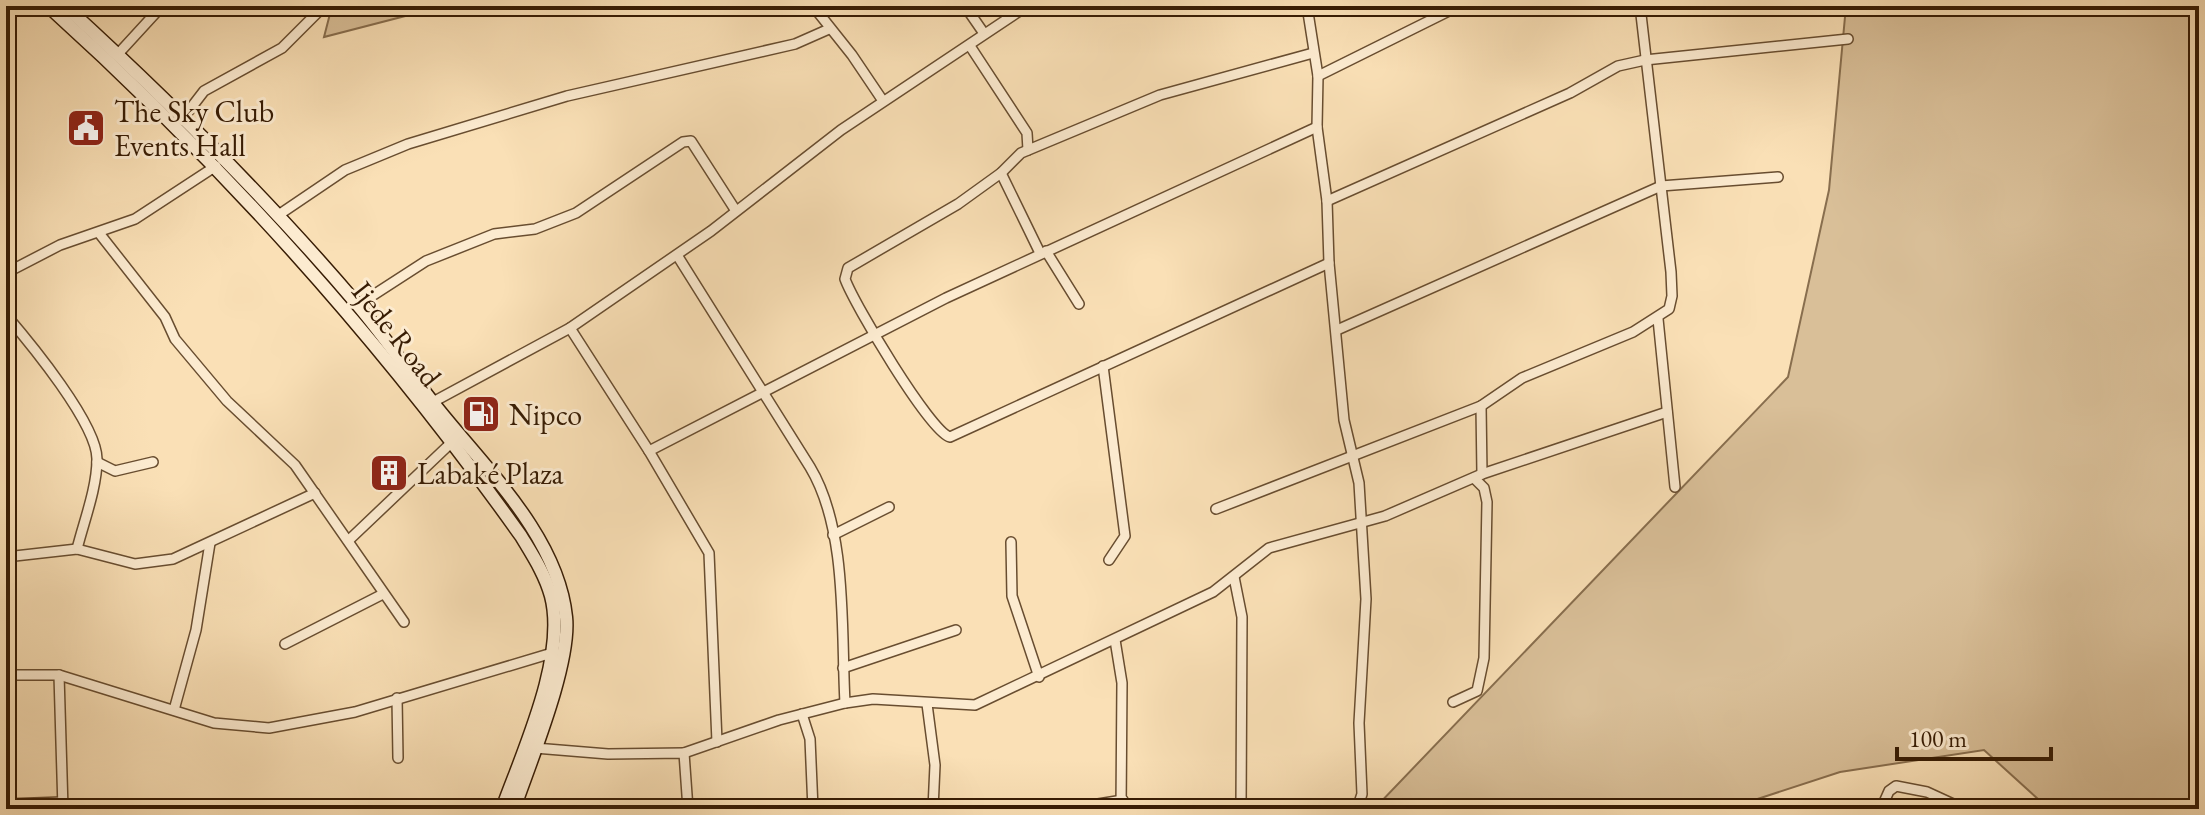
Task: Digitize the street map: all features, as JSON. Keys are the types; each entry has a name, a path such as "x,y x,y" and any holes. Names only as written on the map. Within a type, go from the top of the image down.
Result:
{"main road":[{"name":"Ijede Road","path":"48,6 216,166 348,311 521,536 544,575 555,621 552,653 502,809"},
{"name":"Ijede Road","path":"65,6 184,117 358,305 532,531 555,572 563,596 566,640 514,809"}],"street":[{"path":"118,54 162,6"},
{"path":"184,117 204,91 282,48 324,6"},
{"path":"813,6 883,101"},
{"path":"965,6 983,32"},
{"path":"433,402 570,328 677,255 883,101 970,46 983,32 1027,6"},
{"path":"1307,6 1318,76 1317,127 1327,201 1329,263 1350,456 1359,483 1366,599 1359,723 1362,794 1357,809"},
{"path":"1318,76 1459,6"},
{"path":"1216,509 1481,406 1522,378 1658,319 1669,309 1672,296 1640,6"},
{"path":"277,216 345,170 408,144 567,96 795,44 829,29"},
{"path":"1327,201 1570,93 1618,66 1645,60 1848,39"},
{"path":"970,46 1027,133 1028,150"},
{"path":"1313,53 1160,95 1028,150 1001,173 919,230 848,268 846,284 906,386 947,437 1329,263"},
{"path":"649,451 946,298 1317,127"},
{"path":"358,305 426,261 494,234 535,229 576,213 689,141 736,211"},
{"path":"6,273 60,245 135,219 216,166"},
{"path":"1001,173 1043,252 1079,304"},
{"path":"1337,330 1661,186 1778,177"},
{"path":"99,233 165,317 184,349 227,401 295,465 404,622"},
{"path":"677,255 829,503 845,703"},
{"path":"6,315 78,408 89,429 97,462 77,549"},
{"path":"1658,319 1675,487"},
{"path":"570,328 649,451 709,553 717,742"},
{"path":"1103,366 1125,536 1109,560"},
{"path":"1453,702 1477,691 1484,658 1487,502 1478,476 1481,406"},
{"path":"535,748 608,754 684,753 845,703 873,699 975,705 1213,592 1269,548 1407,509 1478,476 1667,412"},
{"path":"349,540 451,443"},
{"path":"97,462 115,471 153,462"},
{"path":"6,557 77,549 135,564 173,559 315,493"},
{"path":"833,535 889,507"},
{"path":"1011,542 1012,596 1039,677"},
{"path":"174,710 198,621 210,543"},
{"path":"1234,577 1242,617 1241,809"},
{"path":"285,644 383,594"},
{"path":"843,668 956,630"},
{"path":"1067,809 1122,805 1122,683 1115,640"},
{"path":"6,675 59,675 234,726 285,727 355,712 552,653"},
{"path":"6,804 63,806 59,675"},
{"path":"397,698 398,758"},
{"path":"927,704 935,765 933,809"},
{"path":"802,714 810,739 813,809"},
{"path":"684,753 688,809"},
{"path":"1881,809 1889,791 1896,786 1927,792 1964,809"}],"shaded area":[{"path":"332,6 444,6 324,37"},
{"path":"1846,6 2199,6 2199,809 2049,809 1984,750 1840,772 1727,809 1374,809 1788,377 1829,190"}],"place":[{"name":"The Sky Club Events Hall","path":"86,128"},
{"name":"Nipco","path":"481,414"},
{"name":"Labaké Plaza","path":"389,473"}]}
